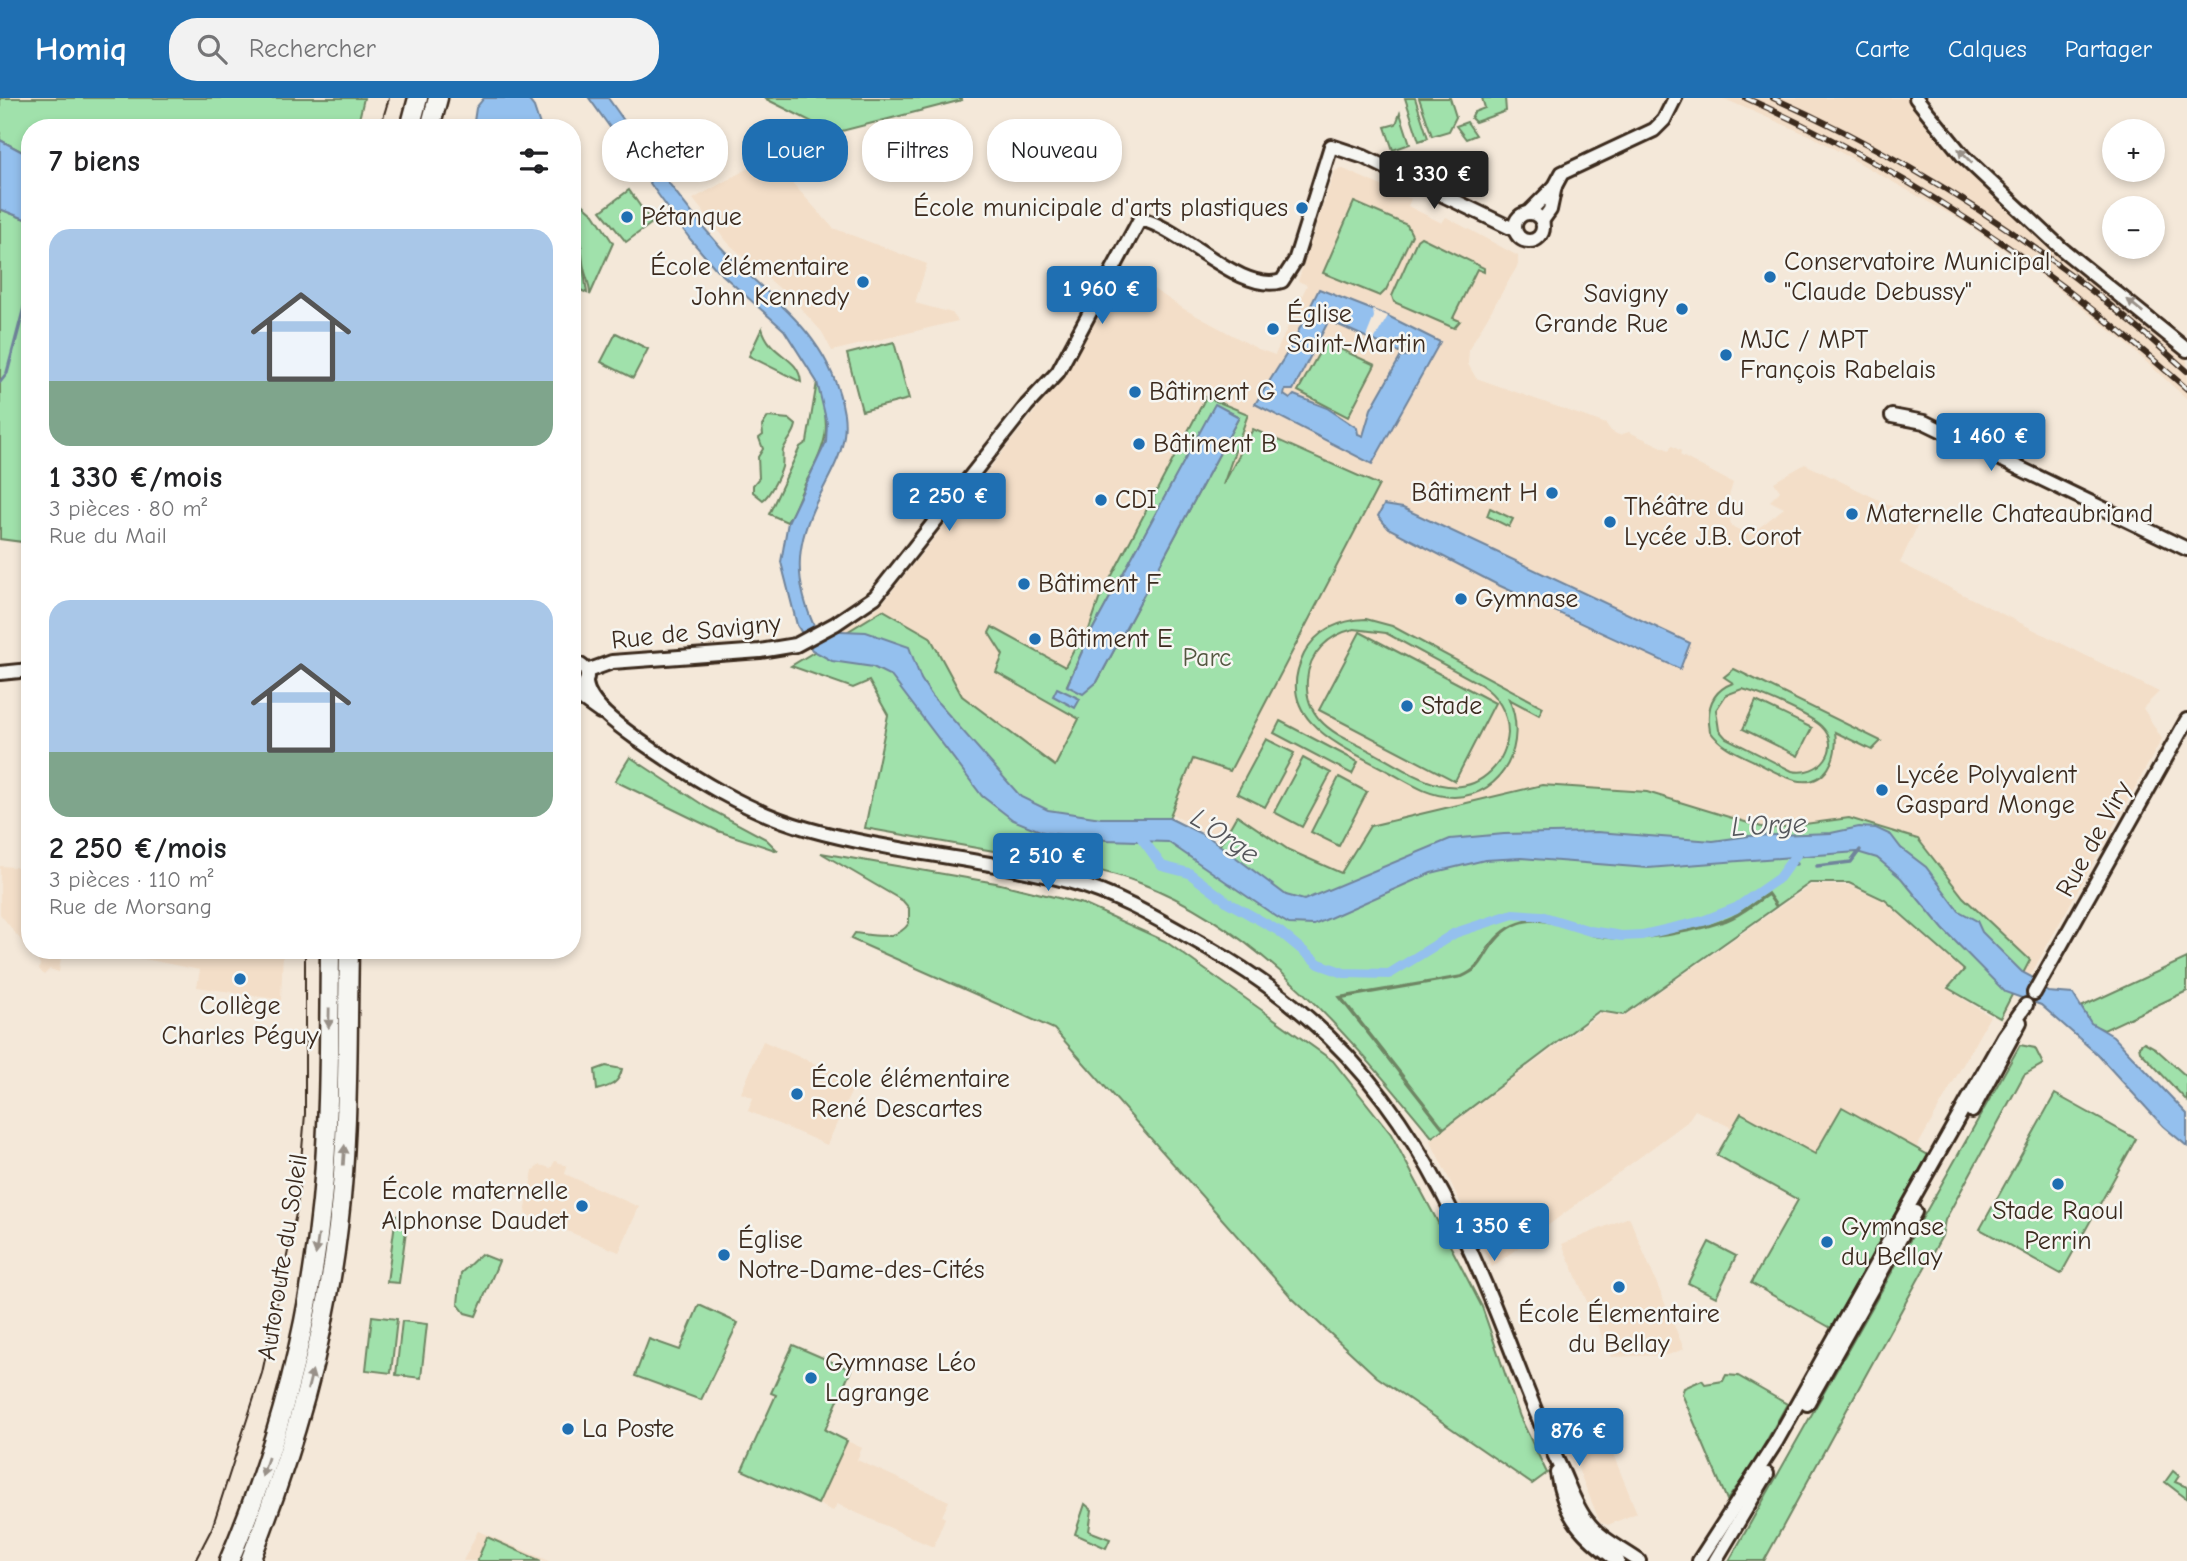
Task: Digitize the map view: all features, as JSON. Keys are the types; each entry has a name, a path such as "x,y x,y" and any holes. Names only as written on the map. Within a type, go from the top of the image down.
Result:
{"highway":[{"path":"412,119 418,98"},
{"path":"432,119 438,98"},
{"name":"Autoroute du Soleil","path":"229,1561 258,1489 282,1413 311,1284 322,1200 327,1127 330,959"},
{"name":"Autoroute du Soleil","path":"250,1561 275,1497 304,1404 332,1273 345,1146 349,959"}],"street":[{"path":"1555,186 1528,213 1519,217 1515,230 1523,240 1536,239 1542,232 1542,221 1550,210 1555,186 1562,173 1654,130 1664,120 1675,98"},
{"path":"1916,98 1964,156 2062,249 2187,350"},
{"name":"Rue de Savigny","path":"581,683 612,662 760,651 796,645 835,624 875,597 1027,405 1058,372 1140,219 1161,225 1206,255 1254,280 1266,284 1282,281 1295,261 1331,146 1364,158 1515,230"},
{"path":"1528,213 1536,214 1542,221"},
{"path":"1892,416 1924,422 2187,549"},
{"name":"Rue de Savigny","path":"581,665 587,677"},
{"path":"0,673 21,671"},
{"path":"587,677 591,697 617,723"},
{"path":"581,697 670,762 739,802 809,830 1032,873 1100,890 1238,965 1281,994 1347,1052 1385,1097 1441,1186 1555,1456 1584,1536 1618,1561"},
{"name":"Rue de Viry","path":"2037,987 2187,720"},
{"path":"1699,1561 1756,1477 2004,1036 2026,1006 2012,1040 1715,1561"},
{"path":"1568,1496 1595,1531 1639,1561"}],"shaded area":[{"path":"1722,98 1911,98 2112,295 2187,359 2187,399 2121,339 2031,268 1962,221 1815,138"},
{"path":"1341,168 1411,199 1408,206 1442,223 1446,217 1518,256 1518,265 1469,349 1468,364 1476,378 1606,424 1611,431 1619,435 1629,432 1669,450 1672,446 1681,451 1680,455 1733,483 1727,503 1731,526 1750,535 1784,508 1770,501 1780,491 1774,482 1805,464 1920,520 1900,563 2159,692 2143,708 2162,739 2024,987 1892,852 1316,893 1170,813 1101,818 888,653 840,631 871,614 885,600 1067,371 1123,269 1184,309 1258,349 1275,355 1307,285 1298,281 1334,172"},
{"path":"742,172 742,182 792,182 833,228 927,264 915,303 952,313 958,321 832,351 822,332 794,301 729,244 693,199"},
{"path":"0,866 21,867 21,940 0,914"},
{"path":"1811,885 1849,885 1884,901 1962,970 1946,988 1990,1016 1916,1149 1842,1107 1815,1155 1741,1113 1732,1128 1695,1110 1687,1122 1492,1267 1430,1140 1601,1013 1623,1017"},
{"path":"36,959 61,959 59,972 50,969 44,975 39,969 40,964"},
{"name":"Collège Charles Péguy","path":"144,959 283,959 281,1000 197,987 200,970"},
{"name":"École élémentaire René Descartes","path":"763,1041 845,1077 848,1072 858,1077 827,1145 748,1111 753,1098 741,1093"},
{"name":"École maternelle Alphonse Daudet","path":"555,1161 567,1166 565,1174 639,1207 619,1252 525,1214 533,1170 540,1165 551,1168"},
{"name":"École Élementaire du Bellay","path":"1629,1217 1684,1349 1668,1355 1611,1357 1562,1244"},
{"path":"1593,1420 1598,1434 1604,1432 1637,1513 1608,1525 1600,1522 1569,1447 1585,1440 1579,1426"},
{"path":"847,1441 862,1448 857,1460 949,1501 933,1547 837,1504 833,1511 818,1504"},
{"path":"478,1531 549,1561 463,1561"}],"green space":[{"path":"0,98 364,98 359,119 21,119 21,151 0,140"},
{"path":"764,98 962,100 888,119 862,119 862,126 848,129 848,119 806,119"},
{"path":"1405,98 1415,98 1428,138 1419,141"},
{"path":"1419,98 1450,98 1456,117 1449,131 1432,136"},
{"path":"1482,98 1505,98 1506,111 1475,122 1471,118 1474,112 1485,108"},
{"path":"1400,113 1410,144 1393,150 1385,127 1396,124"},
{"path":"1467,122 1476,135 1466,139 1456,126"},
{"name":"Pétanque","path":"629,190 652,223 626,242 601,211"},
{"path":"1354,202 1407,225 1412,235 1386,290 1380,296 1323,273"},
{"path":"581,203 594,214 613,243 590,295 582,254"},
{"path":"0,209 21,217 21,542 0,539"},
{"path":"1421,237 1484,268 1484,272 1477,269 1453,318 1460,321 1454,328 1394,302 1392,296 1417,240"},
{"path":"581,251 587,293 581,290"},
{"path":"762,328 771,345 795,367 801,382 749,356"},
{"path":"616,333 648,349 633,378 601,362"},
{"path":"894,342 909,399 862,411 847,354"},
{"path":"1325,342 1375,365 1348,417 1298,391"},
{"path":"817,382 825,410 823,445 787,522 769,514 800,447 807,442"},
{"name":"Parc","path":"1206,397 1248,414 1223,485 1253,429 1379,485 1230,771 1193,759 1169,818 1220,845 1237,815 1289,850 1341,873 1370,826 1542,785 1647,792 1768,829 1849,818 1918,839 1963,897 2030,960 2000,1018 1948,988 1964,970 1885,900 1849,883 1810,883 1777,906 1768,893 1727,919 1690,930 1632,936 1576,929 1610,938 1671,935 1732,919 1768,895 1776,907 1623,1015 1599,1011 1444,1128 1342,998 1462,977 1477,968 1501,935 1520,923 1509,928 1500,935 1476,966 1462,976 1339,997 1443,1129 1432,1137 1337,1026 1301,991 1225,928 1184,903 1140,883 1094,869 865,828 888,715 869,681 853,688 791,666 883,610 930,637 962,696 1055,766 1079,719 996,672 1003,655 989,633 992,627 1065,667 1074,650 1084,644 1099,600","holes":["1215,405 1239,417 1097,682 1085,690 1067,685 1088,638","1530,920 1553,921 1575,929 1541,921 1520,923"]},
{"path":"768,417 789,419 796,425 783,450 779,475 763,500 753,492 753,485 759,478 758,457 763,449 759,438 763,435 762,426"},
{"path":"1490,508 1513,519 1509,527 1487,516"},
{"path":"1366,619 1392,626 1543,707 1539,715 1509,699 1516,732 1508,764 1499,777 1472,794 1454,797 1435,794 1348,750 1316,727 1304,712 1297,696 1296,676 1304,654 1322,633 1338,624","holes":["1354,629 1386,633 1480,684 1492,693 1500,705 1506,718 1508,733 1505,749 1495,767 1477,781 1462,786 1447,786 1417,777 1338,734 1325,725 1314,711 1308,696 1307,680 1312,661 1322,647 1336,636"]},
{"name":"Stade","path":"1360,632 1495,703 1455,781 1319,710"},
{"path":"1734,669 1881,741 1872,750 1835,732 1835,751 1822,775 1806,781 1785,776 1730,749 1710,731 1712,702 1720,691 1733,683 1724,677","holes":["1742,689 1795,710 1821,726 1830,743 1825,759 1811,770 1792,771 1726,738 1719,730 1716,710 1726,695"]},
{"path":"1756,701 1812,728 1798,756 1743,729"},
{"path":"1280,721 1358,762 1352,774 1274,733"},
{"path":"1266,739 1294,753 1265,807 1237,793"},
{"path":"630,757 706,807 766,839 778,851 718,831 615,781"},
{"path":"1303,758 1331,773 1302,827 1274,812"},
{"path":"1339,777 1367,792 1339,846 1311,832"},
{"path":"821,853 996,883 1083,904 1165,941 1333,1061 1391,1134 1482,1307 1520,1417 1547,1473 1532,1484 1377,1377 1292,1298 1054,1029 851,939 855,933 885,936 898,933 909,923 909,908 903,901"},
{"path":"2187,958 2187,991 2104,1030 2091,1024 2081,1007"},
{"path":"2144,1042 2155,1048 2187,1077 2187,1101 2140,1051 2139,1046"},
{"path":"2020,1045 2035,1048 2043,1064 2024,1075 1945,1220 1942,1236 1764,1561 1729,1561"},
{"path":"606,1066 622,1069 621,1074 613,1084 597,1090 595,1070"},
{"name":"Stade Raoul Perrin","path":"2055,1094 2136,1139 2061,1274 1980,1229"},
{"name":"Gymnase du Bellay","path":"1842,1107 1928,1155 1831,1328 1751,1283 1798,1200 1717,1155 1741,1113 1815,1154"},
{"path":"396,1215 408,1216 399,1283 387,1282"},
{"path":"1709,1242 1736,1256 1716,1297 1688,1283"},
{"path":"481,1254 499,1261 476,1316 465,1313 458,1304 461,1273"},
{"path":"699,1305 738,1323 701,1400 635,1376 649,1339 680,1350"},
{"path":"372,1316 397,1319 391,1373 366,1370"},
{"path":"402,1321 427,1324 421,1378 396,1375"},
{"path":"793,1345 851,1370 825,1430 847,1441 818,1504 742,1470 776,1395 771,1393"},
{"path":"1726,1375 1738,1376 1787,1404 1753,1465 1727,1500 1682,1394 1684,1388 1702,1380 1705,1384 1723,1381"},
{"path":"2173,1471 2179,1476 2175,1482 2187,1487 2187,1499 2165,1482"},
{"path":"1085,1504 1092,1510 1089,1531 1110,1539 1106,1548 1075,1534"},
{"path":"487,1537 541,1561 477,1561"}],"water":[{"path":"484,98 527,98 538,119 474,119 476,108"},
{"name":"L'Orge","path":"589,98 608,98 623,119 604,119"},
{"path":"0,140 21,151 21,217 0,209"},
{"name":"L'Orge","path":"649,182 669,182 717,243 811,338 837,385 844,414 843,444 807,524 800,558 803,593 816,630 866,632 909,647 921,679 932,696 1021,797 1048,810 1101,818 1169,818 1210,838 1286,895 1304,900 1450,839 1504,834 1597,832 1713,841 1749,836 1831,833 1859,827 1876,828 1891,835 1901,848 1926,867 1959,911 1977,921 1982,932 2022,972 2041,982 2038,986 2048,992 2073,994 2091,1023 2113,1036 2187,1114 2187,1146 2163,1126 2097,1054 2041,1005 2005,992 1943,929 1901,878 1877,858 1857,852 1648,868 1521,858 1485,860 1431,873 1314,925 1289,924 1168,842 1106,840 1045,833 1013,820 982,796 891,676 873,667 832,661 812,650 797,625 781,562 788,522 826,442 827,423 817,382 784,330 716,269 690,239"},
{"path":"1319,289 1388,316 1440,342 1372,464 1255,404 1289,350","holes":["1326,314 1332,315 1332,322 1399,352 1405,347 1410,350 1408,356 1401,356 1371,409 1363,436 1358,434 1357,428 1327,408 1294,395 1290,399 1284,395 1285,390 1293,390 1327,324 1323,320"]},
{"path":"1215,404 1239,417 1097,682 1083,694 1067,686 1088,638"},
{"path":"1384,505 1403,508 1690,643 1680,669 1496,584 1388,528 1378,516"},
{"path":"1057,688 1080,699 1075,708 1053,696"}],"pier":[{"path":"1373,310 1388,316 1374,340 1366,337 1374,317"}],"waterway":[{"path":"0,382 7,373 21,319"},
{"path":"1138,833 1162,866 1189,873 1229,903 1279,931 1319,964 1344,973 1389,974 1455,933 1513,914 1541,916 1590,931 1622,936 1642,935 1703,921 1736,908 1779,878 1798,852"},
{"path":"1817,866 1851,862 1860,850"},
{"path":"1791,864 1797,864"}],"tram line":[{"path":"383,119 389,98"},
{"path":"195,1561 212,1528 262,1373 297,1209 305,1114 305,959"}],"railway":[{"path":"1746,98 1865,158 1978,226 2085,304 2187,389"},
{"path":"1773,98 1885,154 1991,218 2092,291 2187,371"}],"place":[{"name":"École municipale d'arts plastiques","path":"1302,208"},
{"name":"Pétanque","path":"627,217"},
{"name":"Conservatoire Municipal \"Claude Debussy\"","path":"1770,277"},
{"name":"École élémentaire John Kennedy","path":"863,282"},
{"name":"Savigny Grande Rue","path":"1682,309"},
{"name":"Église Saint-Martin","path":"1273,329"},
{"name":"MJC / MPT François Rabelais","path":"1726,355"},
{"name":"Bâtiment G","path":"1135,392"},
{"name":"Bâtiment B","path":"1139,444"},
{"name":"Bâtiment H","path":"1552,493"},
{"name":"CDI","path":"1101,500"},
{"name":"Maternelle Chateaubriand","path":"1852,514"},
{"name":"Théâtre du Lycée J.B. Corot","path":"1610,522"},
{"name":"Bâtiment F","path":"1024,584"},
{"name":"Gymnase","path":"1461,599"},
{"name":"Bâtiment E","path":"1035,639"},
{"name":"Stade","path":"1407,706"},
{"name":"Lycée Polyvalent Gaspard Monge","path":"1882,790"},
{"name":"Collège Charles Péguy","path":"240,979"},
{"name":"École élémentaire René Descartes","path":"797,1094"},
{"name":"Stade Raoul Perrin","path":"2058,1184"},
{"name":"École maternelle Alphonse Daudet","path":"582,1206"},
{"name":"Gymnase du Bellay","path":"1827,1242"},
{"name":"Église Notre-Dame-des-Cités","path":"724,1255"},
{"name":"École Élementaire du Bellay","path":"1619,1287"},
{"name":"Gymnase Léo Lagrange","path":"811,1378"},
{"name":"La Poste","path":"568,1429"}]}
